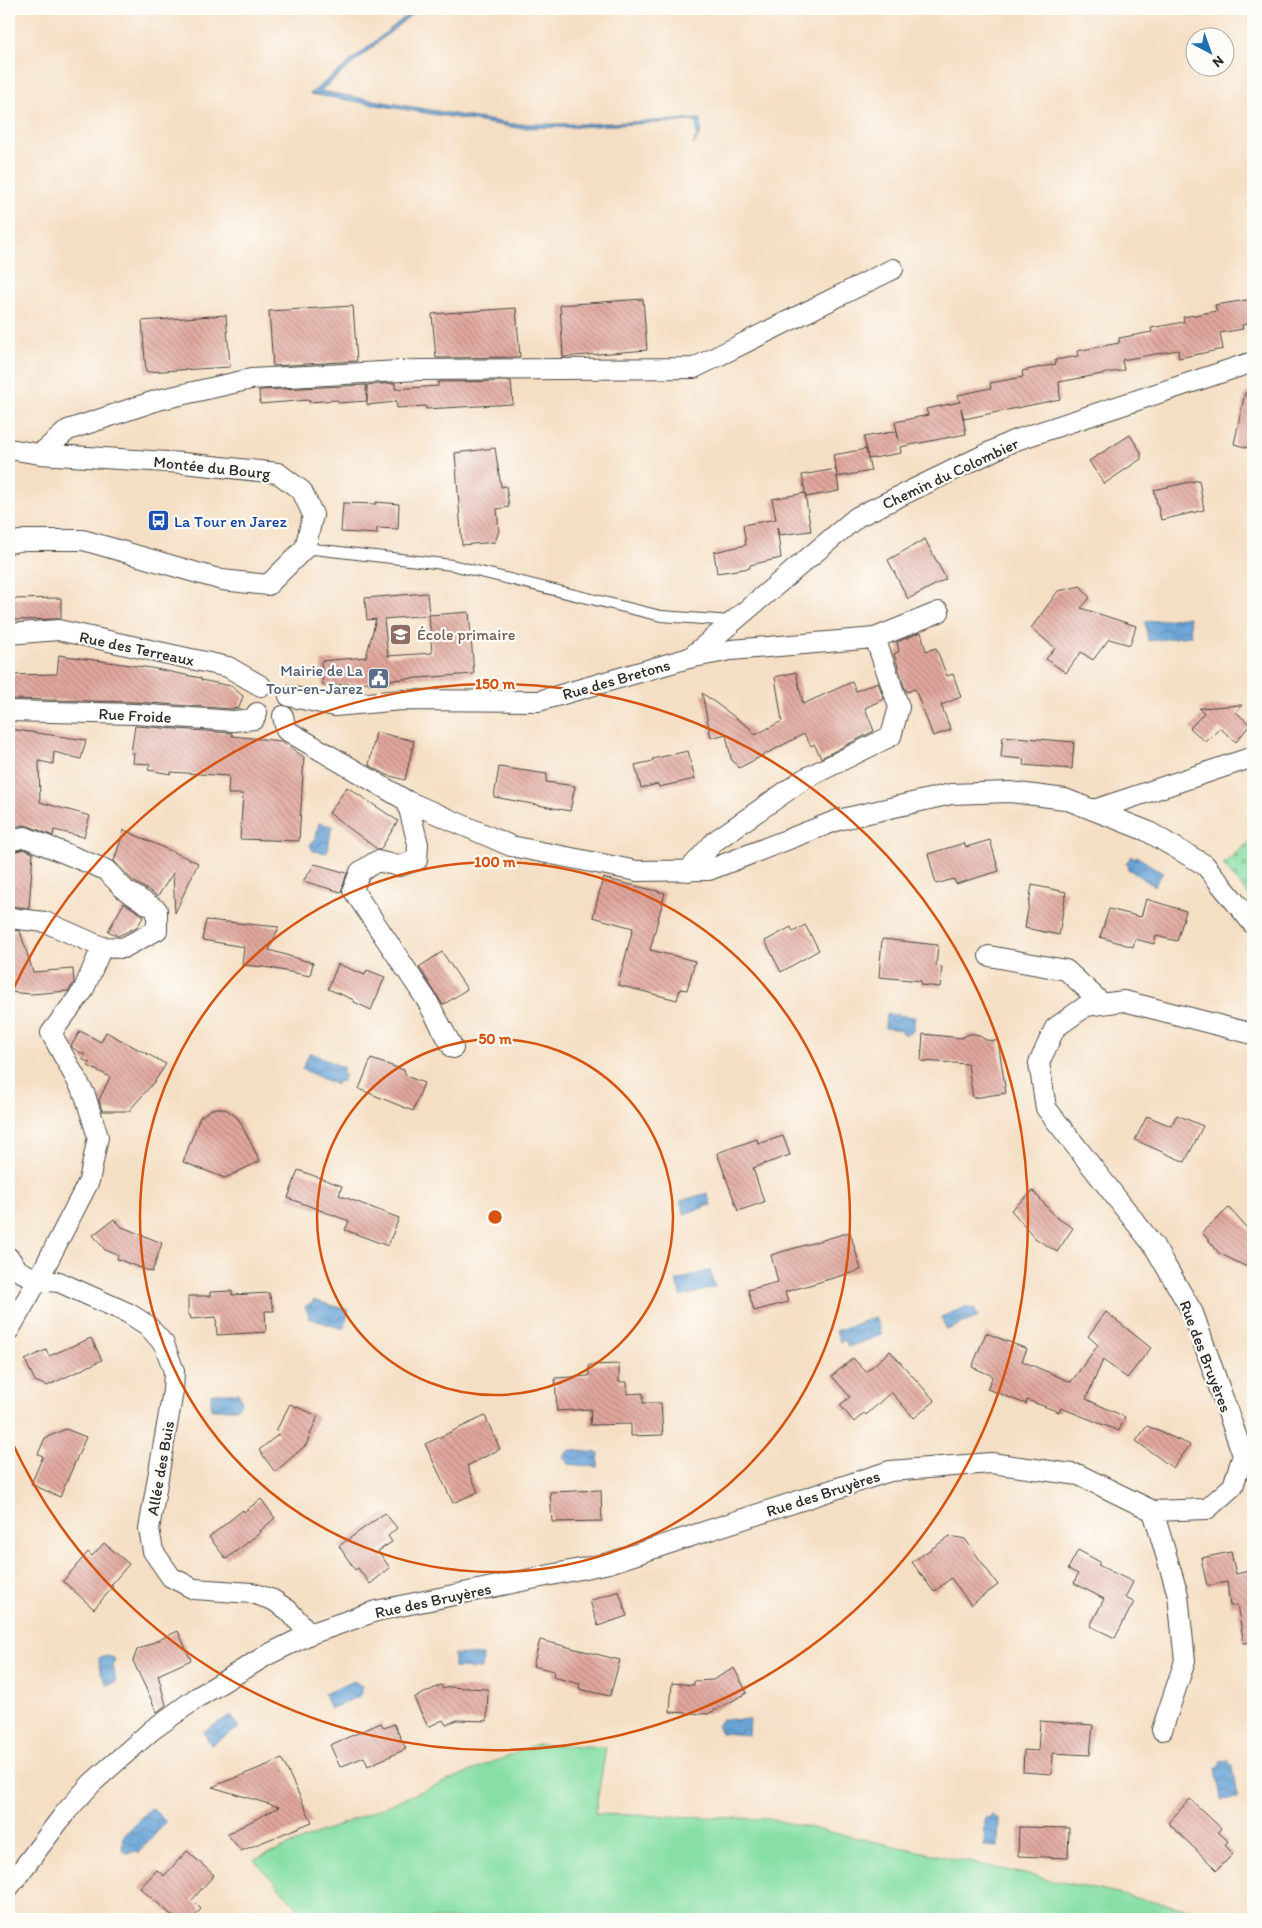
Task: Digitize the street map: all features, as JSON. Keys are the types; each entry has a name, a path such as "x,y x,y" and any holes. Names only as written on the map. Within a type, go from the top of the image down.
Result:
{"street":[{"path":"40,454 68,430 158,400 251,379 419,370 694,368 893,269"},
{"name":"Chemin du Colombier","path":"689,658 857,517 1013,441 1253,362"},
{"name":"Montée du Bourg","path":"9,449 40,454 183,463 278,473 302,491 313,515 305,548"},
{"path":"9,543 25,540 83,540 222,580 268,585 305,548"},
{"name":"Rue des Bretons","path":"289,696 335,706 401,700 539,701 689,658 731,650 875,638 939,612"},
{"name":"Rue des Terreaux","path":"9,634 58,630 228,667 261,686"},
{"path":"688,870 715,841 804,779 891,736 899,707 875,638"},
{"path":"272,683 283,687 289,696 289,706 283,716 274,720 264,718 257,713 253,698 261,686 272,683"},
{"name":"Rue Froide","path":"9,710 135,714 233,721 254,720 257,713"},
{"path":"283,716 286,730 407,801 511,846 637,871 709,870 838,820 951,794 1019,793 1065,799 1147,831 1205,865 1253,924"},
{"path":"1094,810 1253,757"},
{"path":"407,801 418,844 417,860 399,866 377,861 360,872 353,890 426,999 453,1048"},
{"path":"9,841 25,837 106,870 125,890 157,910 157,930 123,948 102,947 45,922 9,918"},
{"path":"9,1330 38,1280 89,1181 98,1137 85,1095 51,1033 83,991 102,947"},
{"path":"989,956 1066,970 1102,1004"},
{"name":"Rue des Bruyères","path":"9,1887 65,1813 92,1783 126,1752 198,1697 267,1655 310,1634 376,1611 609,1563 890,1471 991,1464 1079,1475 1153,1511 1207,1509 1233,1486 1243,1455 1193,1313 1154,1246 1046,1108 1039,1063 1055,1028 1086,1006 1124,1001 1253,1034"},
{"path":"9,1258 19,1271 38,1280"},
{"name":"Allée des Buis","path":"38,1280 59,1282 128,1313 147,1325 164,1344 174,1371 173,1391 149,1529 153,1551 171,1577 194,1589 252,1593 273,1600 288,1610 310,1634"},
{"path":"1153,1511 1178,1595 1185,1661 1162,1730"}],"lane":[{"path":"305,548 452,565 660,616 733,621"}],"green space":[{"path":"1253,839 1253,901 1223,864"},
{"path":"537,1744 606,1747 595,1814 769,1819 1234,1919 308,1919 254,1860"}],"water":[{"path":"415,9 418,9 320,91 512,124 581,124 701,119 701,132 693,145 697,135 696,121 517,128 310,94"},
{"path":"1189,617 1191,636 1148,641 1145,622"},
{"path":"319,823 332,826 327,853 313,851 310,845 315,840"},
{"path":"1131,856 1134,858 1136,856 1163,873 1154,886 1128,869 1129,866 1126,864"},
{"path":"886,1014 915,1017 913,1031 906,1035 901,1030 885,1028"},
{"path":"310,1052 344,1068 342,1072 345,1075 342,1081 337,1082 336,1085 302,1069"},
{"path":"707,1193 711,1205 684,1214 680,1201"},
{"path":"710,1270 715,1287 681,1297 676,1281"},
{"path":"313,1300 349,1310 344,1329 308,1318 309,1315 305,1307 312,1304"},
{"path":"968,1306 969,1309 974,1308 978,1317 947,1330 941,1317"},
{"path":"875,1317 882,1335 848,1347 845,1340 840,1342 836,1331"},
{"path":"211,1393 238,1393 241,1397 241,1403 236,1409 211,1409"},
{"path":"569,1450 599,1453 598,1467 568,1464 563,1457"},
{"path":"454,1654 483,1655 482,1669 454,1668"},
{"path":"107,1656 114,1658 116,1682 108,1685 102,1675 99,1662 99,1658"},
{"path":"354,1681 362,1686 360,1696 330,1709 324,1694"},
{"path":"231,1715 239,1728 211,1745 203,1732"},
{"path":"722,1719 750,1720 749,1735 721,1733 717,1726"},
{"path":"1229,1761 1230,1765 1233,1765 1238,1798 1221,1800 1216,1767 1220,1766 1220,1762"},
{"path":"151,1807 166,1822 138,1853 136,1851 128,1853 124,1851 122,1846 124,1841 122,1838"},
{"path":"992,1814 999,1818 998,1847 984,1846 985,1818"}],"building":[{"path":"643,299 647,350 563,357 560,305"},
{"path":"1253,299 1253,323 1242,325 1243,329 1220,333 1223,349 1179,358 1178,350 1122,360 1124,370 1059,382 1060,399 964,419 961,408 966,434 900,447 901,453 868,459 871,471 837,477 839,491 806,497 802,475 836,469 833,455 866,449 864,437 897,431 895,422 928,415 926,409 960,402 958,395 991,388 990,383 1023,377 1022,371 1056,364 1055,360 1078,356 1077,351 1119,343 1119,338 1152,332 1151,328 1184,322 1183,317 1217,311 1215,305"},
{"path":"353,306 357,361 273,366 269,311"},
{"path":"516,308 520,357 436,358 432,314"},
{"path":"226,315 230,367 146,372 142,321"},
{"path":"511,381 513,404 426,409 426,406 397,408 396,400 396,402 367,405 367,385 395,383 395,389 438,386 438,382"},
{"path":"366,385 367,401 338,403 338,400 309,402 309,400 260,404 259,390"},
{"path":"1245,393 1253,394 1253,449 1234,444"},
{"path":"1130,435 1141,452 1141,459 1104,484 1089,461"},
{"path":"495,448 501,487 506,486 509,507 497,509 499,531 495,542 462,545 455,453"},
{"path":"1199,480 1204,510 1161,520 1154,490"},
{"path":"805,493 811,531 779,535 777,527 781,558 750,565 750,568 717,573 714,552 746,545 743,525 776,519 772,499"},
{"path":"376,502 399,504 398,529 377,528 377,534 341,532 343,503 376,504"},
{"path":"925,539 946,579 908,599 888,560"},
{"path":"1081,586 1090,598 1081,608 1136,626 1130,645 1109,639 1093,660 1081,652 1066,673 1046,659 1055,648 1031,628 1058,591"},
{"path":"427,593 429,615 469,612 474,674 390,680 390,682 369,684 369,682 323,686 321,661 366,657 376,619 367,620 365,598","holes":["429,615 432,653 388,656 384,619"]},
{"path":"61,598 61,619 9,620 9,599"},
{"path":"921,632 926,651 936,648 947,676 953,674 961,697 941,705 951,730 933,736 915,689 907,692 905,689 894,654 899,651 897,642"},
{"path":"59,655 151,668 201,678 201,680 231,686 243,696 239,708 233,709 135,702 9,699 9,675 57,674"},
{"path":"796,672 803,704 852,682 856,691 878,682 884,699 865,708 874,731 821,758 814,744 811,746 804,734 739,768 731,759 726,734 711,738 702,693 751,729 755,735 782,721 775,677"},
{"path":"1242,705 1236,712 1250,725 1236,742 1220,728 1206,742 1190,728 1204,713 1199,708"},
{"path":"135,726 232,733 232,736 281,741 304,757 299,841 240,839 243,794 228,794 229,776 171,772 171,774 148,770 150,764 133,763 134,753 131,753"},
{"path":"9,729 86,740 81,759 54,752 53,764 39,761 40,802 90,816 84,837 54,830 53,836 22,825 9,829"},
{"path":"376,732 414,741 405,780 387,775 369,765"},
{"path":"1003,736 1074,742 1072,769 1023,765 1024,759 1001,757"},
{"path":"688,751 695,779 659,787 658,784 641,788 635,765"},
{"path":"499,767 547,774 546,782 575,786 570,811 494,797"},
{"path":"347,787 398,821 380,850 329,813"},
{"path":"124,830 198,863 175,913 173,873 158,896 133,881 114,861"},
{"path":"990,840 999,871 956,884 954,879 936,884 928,854 964,843 966,847"},
{"path":"24,849 33,853 29,908 9,906 9,853"},
{"path":"315,864 347,873 341,892 303,881"},
{"path":"603,878 665,893 650,950 695,961 687,990 680,989 677,1000 618,985 633,928 593,917"},
{"path":"1032,885 1066,892 1059,935 1025,928"},
{"path":"1146,899 1186,911 1177,941 1156,936 1154,944 1135,939 1133,947 1100,937 1109,909 1141,917"},
{"path":"124,903 144,916 137,927 118,936 108,931"},
{"path":"206,920 279,927 269,950 313,963 310,976 265,967 242,965 244,947 202,940"},
{"path":"805,925 819,950 781,972 765,941 791,927 793,932"},
{"path":"9,930 20,931 33,972 73,969 74,983 68,991 31,994 9,992"},
{"path":"882,939 938,945 936,966 942,967 940,987 921,985 921,981 879,977"},
{"path":"442,952 467,989 443,1005 419,967"},
{"path":"338,964 365,975 367,970 385,977 371,1010 354,1002 354,1000 328,989"},
{"path":"80,1031 101,1042 106,1032 166,1064 155,1081 129,1111 102,1111 99,1100 110,1077 88,1066 90,1063 82,1059 85,1055 71,1046"},
{"path":"923,1034 962,1038 969,1034 976,1034 986,1040 998,1041 1006,1093 973,1098 968,1064 921,1061"},
{"path":"371,1059 404,1070 406,1076 424,1083 413,1111 359,1089"},
{"path":"212,1109 227,1110 238,1118 260,1161 225,1178 183,1162 200,1117"},
{"path":"1177,1115 1203,1126 1185,1162 1135,1140 1147,1116 1171,1126"},
{"path":"783,1136 790,1155 753,1168 764,1202 738,1211 717,1153 757,1139 758,1144"},
{"path":"298,1170 342,1186 339,1195 399,1218 388,1246 345,1230 349,1221 288,1198"},
{"path":"1033,1191 1056,1217 1073,1228 1057,1252 1035,1238 1011,1210"},
{"path":"1229,1208 1253,1235 1253,1270 1219,1253 1202,1232"},
{"path":"114,1219 122,1227 162,1243 152,1272 117,1259 118,1255 105,1250 93,1235"},
{"path":"850,1232 861,1270 785,1292 788,1302 754,1311 748,1290 778,1282 771,1255"},
{"path":"232,1291 232,1295 269,1293 274,1311 265,1311 266,1332 217,1335 216,1317 191,1319 190,1315 188,1315 188,1296 210,1296 210,1292"},
{"path":"1106,1312 1151,1348 1127,1378 1103,1360 1086,1399 1125,1417 1119,1431 1061,1408 1059,1412 1027,1400 1026,1404 987,1389 993,1376 972,1367 986,1333 1027,1349 1022,1361 1071,1382 1098,1345 1088,1336"},
{"path":"91,1338 102,1360 47,1386 35,1381 25,1360 46,1350 49,1356"},
{"path":"890,1351 935,1401 914,1418 891,1392 866,1415 864,1413 854,1422 840,1405 850,1397 832,1376 853,1358 866,1372"},
{"path":"619,1364 619,1382 627,1382 627,1394 643,1393 643,1403 661,1403 663,1435 631,1436 631,1424 590,1425 591,1409 557,1411 555,1378 589,1376 589,1365"},
{"path":"290,1404 318,1416 306,1445 275,1472 259,1450 279,1434 276,1431"},
{"path":"485,1416 500,1449 467,1466 478,1492 453,1503 425,1444"},
{"path":"1147,1426 1190,1445 1173,1468 1136,1441"},
{"path":"66,1429 86,1437 60,1497 31,1484 43,1456 38,1454 45,1438"},
{"path":"601,1490 602,1521 552,1522 550,1492"},
{"path":"261,1499 275,1518 261,1532 226,1559 209,1537 243,1510 244,1512"},
{"path":"385,1513 397,1528 388,1536 392,1542 378,1551 390,1568 370,1584 358,1568 355,1570 339,1546"},
{"path":"950,1536 965,1539 998,1585 971,1605 951,1578 934,1592 912,1562"},
{"path":"104,1543 129,1564 94,1609 63,1581 88,1552 92,1556"},
{"path":"1078,1550 1100,1562 1098,1565 1133,1582 1125,1598 1134,1602 1115,1638 1090,1626 1104,1599 1074,1583 1078,1574 1068,1569"},
{"path":"1231,1552 1236,1574 1253,1570 1253,1642 1244,1643 1237,1605 1230,1606 1227,1582 1207,1586 1201,1558"},
{"path":"619,1591 627,1616 598,1626 590,1601"},
{"path":"178,1631 191,1660 158,1675 166,1705 157,1712 133,1661 137,1650"},
{"path":"540,1640 620,1660 610,1696 579,1689 580,1684 553,1677 554,1671 533,1666"},
{"path":"734,1668 747,1693 708,1714 670,1712 672,1683 694,1685 694,1681 713,1680"},
{"path":"441,1685 443,1689 448,1687 488,1689 487,1721 457,1720 446,1725 443,1720 428,1727 414,1698"},
{"path":"1040,1721 1093,1725 1090,1755 1053,1753 1052,1774 1023,1772 1024,1750 1038,1751"},
{"path":"381,1723 384,1728 394,1724 406,1749 368,1766 364,1757 340,1767 330,1745"},
{"path":"282,1759 312,1822 241,1851 227,1834 279,1807 212,1787"},
{"path":"1190,1799 1221,1828 1218,1832 1228,1841 1225,1845 1233,1854 1217,1870 1168,1823"},
{"path":"1019,1827 1069,1828 1068,1858 1018,1856"},
{"path":"187,1851 214,1875 192,1900 201,1909 192,1919 176,1919 140,1888 157,1870 164,1876"}],"place":[{"name":"La Tour en Jarez","path":"158,521"},
{"name":"École primaire","path":"401,634"},
{"name":"Mairie de La Tour-en-Jarez","path":"379,679"}]}
